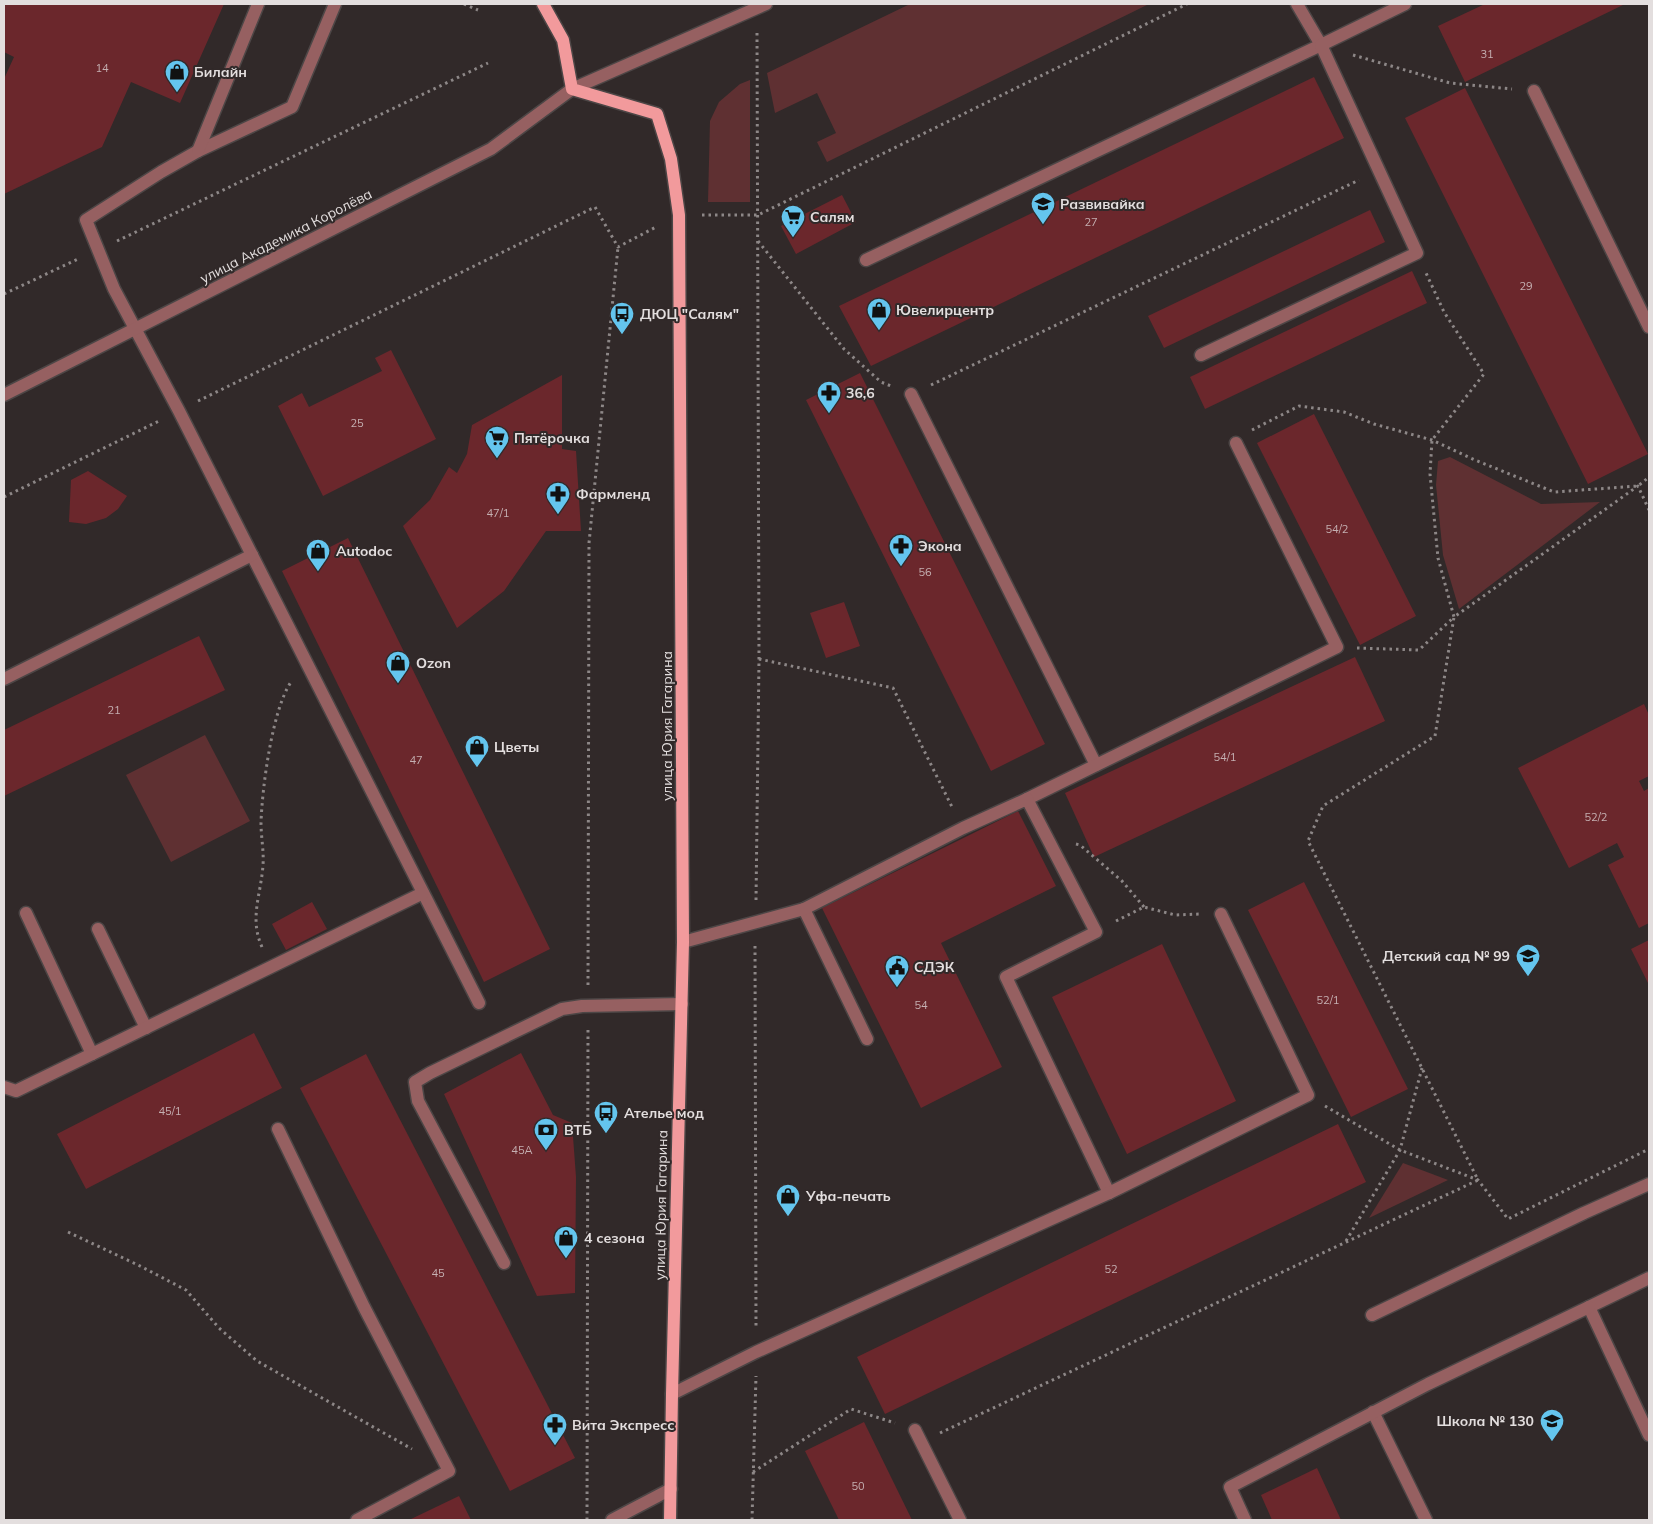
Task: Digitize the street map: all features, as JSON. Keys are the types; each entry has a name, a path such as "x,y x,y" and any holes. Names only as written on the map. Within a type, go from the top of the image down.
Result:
{"main road":[{"path":"543,4 563,40 572,89"},
{"name":"улица Юрия Гагарина","path":"572,89 657,114 670,159 680,216 683,942 670,1520"}],"street":[{"path":"198,151 258,4"},
{"path":"335,4 292,107 198,151 161,172 86,220 114,289 179,411 479,1003"},
{"path":"1201,355 1417,253 1321,45 1297,4"},
{"path":"866,260 1405,4"},
{"name":"улица Академика Королёва","path":"4,395 491,148 572,89 761,6"},
{"path":"1534,91 1649,327"},
{"path":"911,394 1096,765"},
{"path":"683,942 804,909 963,828 1027,799 1337,647 1236,443"},
{"path":"4,678 252,555"},
{"path":"1027,799 1096,932 1006,978 1109,1193"},
{"path":"4,1087 16,1091 423,893"},
{"path":"804,909 867,1039"},
{"path":"26,913 92,1054"},
{"path":"672,1394 756,1352 1109,1193 1308,1095 1221,914"},
{"path":"98,929 146,1028"},
{"path":"504,1264 418,1101 415,1082 562,1009 588,1006 682,1004"},
{"path":"278,1129 364,1306 449,1471 357,1520"},
{"path":"1372,1315 1649,1184"},
{"path":"1245,1520 1230,1487 1373,1412 1649,1278"},
{"path":"1589,1307 1649,1435"},
{"path":"1373,1412 1426,1520"},
{"path":"915,1430 960,1520"},
{"path":"612,1520 672,1489"}],"path":[{"path":"464,4 478,10"},
{"path":"758,215 1187,4"},
{"path":"752,1520 756,1352 755,923 760,659 758,215 761,6"},
{"path":"1321,45 1450,83 1534,91"},
{"path":"4,294 488,63"},
{"path":"758,240 844,349 881,382 911,394 1379,170"},
{"path":"4,497 595,207"},
{"path":"587,1520 589,543 618,247"},
{"path":"1417,253 1444,312 1484,374 1432,440 1430,474 1438,558 1454,617 1435,736 1323,806 1308,841 1478,1180 1508,1219 1649,1149"},
{"path":"1236,443 1254,428 1299,406 1344,412 1374,424 1432,440 1475,460 1554,492 1638,486"},
{"path":"1337,647 1419,650 1454,617 1649,477"},
{"path":"1638,486 1649,510"},
{"path":"760,659 893,688 963,828"},
{"path":"271,967 258,939 255,918 263,864 261,822 265,777 275,724 284,692 306,661"},
{"path":"1044,833 1080,845 1122,881 1144,907 1175,915 1221,914"},
{"path":"1096,932 1144,907"},
{"path":"1345,1242 1400,1150 1422,1068"},
{"path":"1308,1095 1400,1150 1478,1180"},
{"path":"753,1472 851,1409 932,1436 1478,1180"},
{"path":"68,1232 186,1290 219,1328 258,1361 449,1471"}],"shaded area":[{"path":"910,4 1149,4 827,162 817,142 836,133 817,93 775,113 767,73"},
{"path":"750,80 750,202 708,202 710,121 719,102 740,84"},
{"path":"1450,457 1541,504 1600,502 1459,609 1443,555 1436,485 1438,461"},
{"path":"205,735 250,821 171,862 126,775"},
{"path":"1403,1163 1448,1180 1369,1218"}],"building":[{"path":"4,4 224,4 180,103 131,82 102,147 4,194 4,79 14,57 4,52"},
{"path":"1485,4 1625,4 1465,82 1438,26"},
{"path":"1314,77 1344,138 871,366 839,306"},
{"path":"1465,88 1648,454 1588,484 1405,118"},
{"path":"842,195 856,222 796,254 781,226"},
{"path":"1370,210 1385,242 1164,348 1148,316"},
{"path":"1412,271 1427,303 1205,409 1190,377"},
{"path":"391,350 436,439 323,496 278,406 302,393 309,407 382,371 375,358"},
{"path":"860,373 1045,744 991,771 806,400"},
{"path":"562,375 562,449 576,451 581,531 546,531 504,591 457,628 403,526 430,500 449,467 457,473 467,454 472,425"},
{"path":"1314,414 1416,616 1360,645 1257,443"},
{"path":"88,471 127,496 118,509 106,518 86,524 69,522 71,480"},
{"path":"348,538 550,949 484,982 282,571"},
{"path":"844,602 860,646 826,658 810,613"},
{"path":"199,636 225,690 4,796 4,730"},
{"path":"1355,657 1385,721 1094,857 1065,793"},
{"path":"1644,704 1649,715 1649,776 1639,781 1644,791 1649,788 1649,923 1639,928 1608,865 1624,857 1617,843 1569,868 1518,768"},
{"path":"1018,811 1056,886 941,943 1002,1067 921,1108 822,908"},
{"path":"1304,882 1408,1089 1351,1117 1248,910"},
{"path":"312,902 327,929 286,950 272,924"},
{"path":"1649,940 1649,985 1631,949"},
{"path":"1162,944 1236,1101 1127,1154 1052,997"},
{"path":"254,1033 282,1088 86,1189 57,1134"},
{"path":"521,1053 553,1115 572,1123 576,1177 575,1293 537,1296 444,1094"},
{"path":"366,1054 575,1458 510,1491 300,1088"},
{"path":"1338,1124 1366,1182 885,1414 857,1357"},
{"path":"864,1422 912,1520 839,1520 805,1451"},
{"path":"1317,1468 1341,1520 1272,1520 1261,1495"},
{"path":"459,1496 471,1520 409,1520"}],"place":[{"name":"Билайн","path":"177,93"},
{"name":"Развивайка","path":"1043,225"},
{"name":"Салям","path":"793,238"},
{"name":"Ювелирцентр","path":"879,331"},
{"name":"ДЮЦ \"Салям\"","path":"622,335"},
{"name":"36,6","path":"829,414"},
{"name":"Пятёрочка","path":"497,459"},
{"name":"Фармленд","path":"558,515"},
{"name":"Экона","path":"901,567"},
{"name":"Autodoc","path":"318,572"},
{"name":"Ozon","path":"398,684"},
{"name":"Цветы","path":"477,768"},
{"name":"Детский сад № 99","path":"1528,977"},
{"name":"СДЭК","path":"897,988"},
{"name":"Ателье мод","path":"606,1134"},
{"name":"ВТБ","path":"546,1151"},
{"name":"Уфа-печать","path":"788,1217"},
{"name":"4 сезона","path":"566,1259"},
{"name":"Школа № 130","path":"1552,1442"},
{"name":"Вита Экспресс","path":"555,1446"}]}
